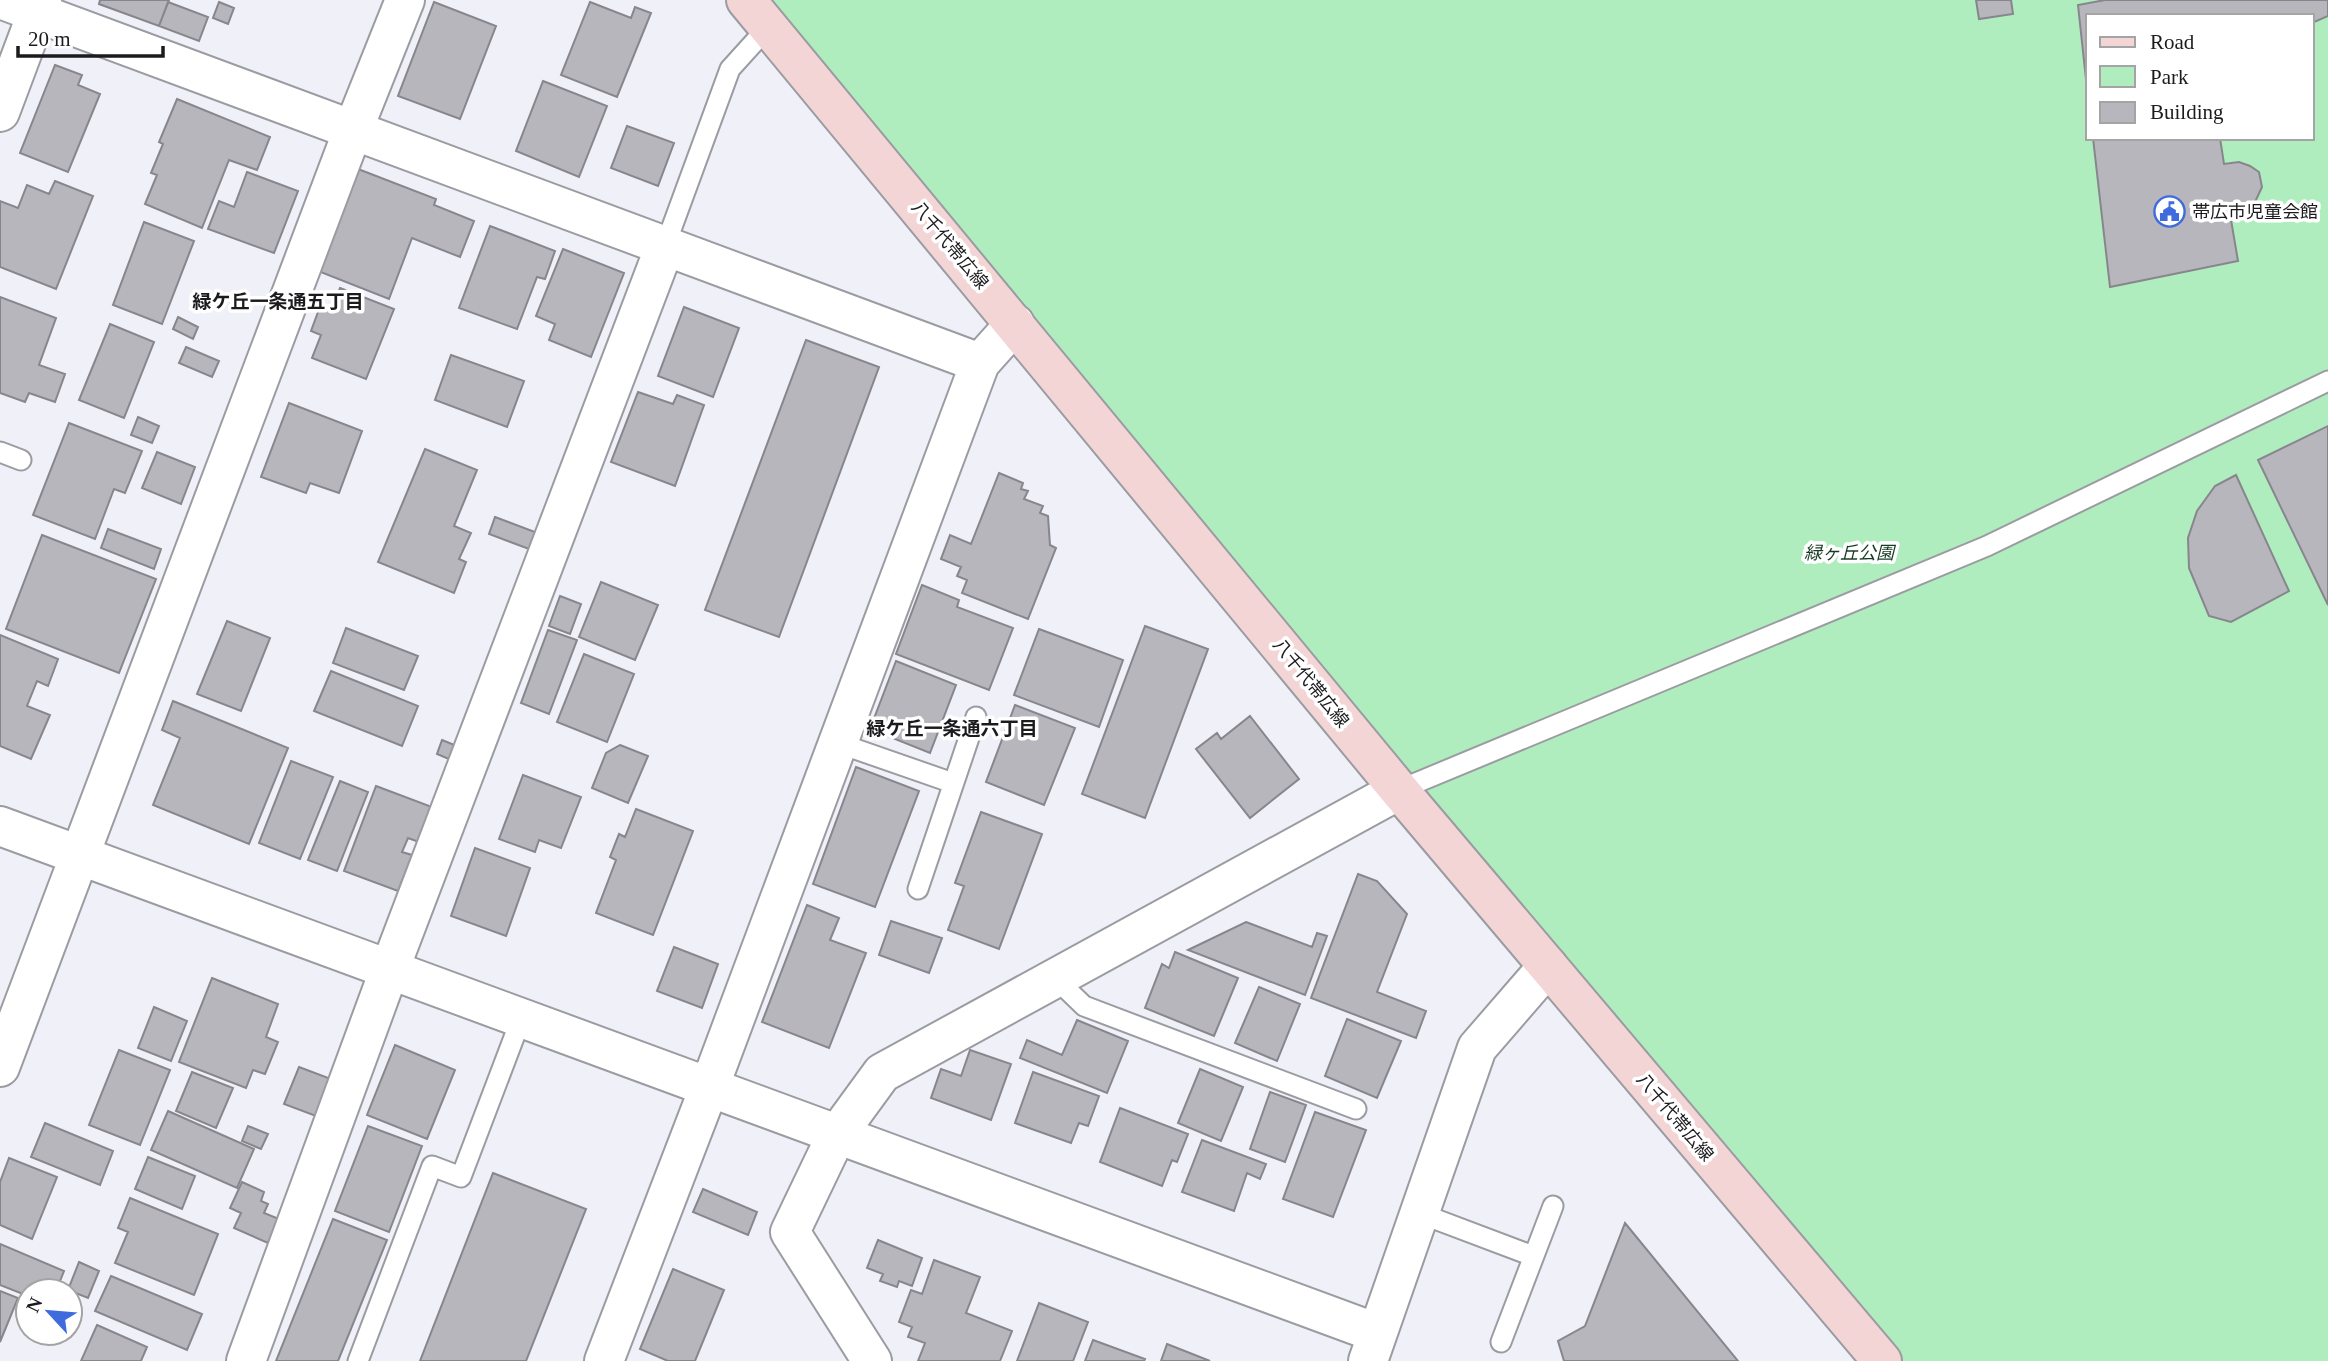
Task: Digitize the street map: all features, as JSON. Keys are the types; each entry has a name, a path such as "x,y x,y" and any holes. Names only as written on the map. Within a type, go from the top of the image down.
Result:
{"main road":[{"name":"八千代帯広線","path":"757,14 1399,790 1882,1361"}],"street":[{"path":"0,1067 353,130 405,0"},
{"path":"0,112 27,4 353,130 979,363"},
{"path":"247,1361 389,971 665,246"},
{"path":"604,1361 709,1088 979,363 1016,324"},
{"path":"872,1361 790,1232 836,1136 882,1073 1399,790"},
{"path":"0,826 836,1136 1372,1347 1477,1048 1548,966"}],"lane":[{"path":"665,246 730,69 757,14"},
{"path":"1399,790 1987,546 2328,381"},
{"path":"0,452 21,460"},
{"path":"918,889 976,717"},
{"path":"838,743 953,783"},
{"path":"1055,978 1084,1006 1356,1109"},
{"path":"358,1361 432,1166 461,1177 521,1019"},
{"path":"1501,1342 1553,1206"},
{"path":"1419,1213 1533,1256"}],"green space":[{"name":"緑ヶ丘公園","path":"768,0 2328,0 2328,1361 1894,1361"}],"building":[{"path":"100,0 169,0 159,26 99,4"},
{"path":"1976,0 2011,0 2013,14 1979,19"},
{"path":"2105,0 2328,0 2328,16 2314,22 2314,14 2086,14 2086,79 2078,5"},
{"path":"168,2 208,17 199,41 159,26"},
{"path":"219,2 234,8 228,24 213,18"},
{"path":"434,2 496,26 460,119 398,96"},
{"path":"590,2 631,18 635,7 651,13 617,97 561,75"},
{"path":"55,65 82,75 78,85 100,94 68,172 20,153"},
{"path":"543,81 607,106 579,177 516,151"},
{"path":"177,99 270,137 257,170 229,160 202,228 145,204 157,175 151,173 163,144 159,142"},
{"path":"627,126 674,143 658,186 611,168"},
{"name":"帯広市児童会館","path":"2093,140 2220,140 2224,164 2239,162 2259,172 2262,187 2255,202 2243,211 2230,214 2238,261 2110,287"},
{"path":"358,169 436,199 434,205 474,221 460,257 412,238 389,299 318,271"},
{"path":"247,172 298,191 274,253 208,229 219,201 234,207"},
{"path":"55,181 93,196 56,289 0,267 0,201 18,208 27,185 49,194"},
{"path":"144,222 194,241 162,324 113,305"},
{"path":"490,226 555,251 545,279 537,277 517,329 459,308"},
{"path":"563,249 624,273 591,357 549,340 555,324 536,316"},
{"path":"340,288 394,309 366,379 312,358 321,335 311,331 321,304 332,308"},
{"path":"0,297 56,318 39,365 65,374 55,402 29,393 25,402 0,393"},
{"path":"684,307 739,328 713,397 658,376"},
{"path":"178,317 198,327 193,339 173,329"},
{"path":"110,324 154,342 124,418 79,400"},
{"path":"806,340 879,367 779,637 705,610"},
{"path":"186,347 219,361 212,377 179,363"},
{"path":"451,355 524,381 507,427 435,400"},
{"path":"638,392 673,404 677,395 704,405 675,486 611,462"},
{"path":"289,403 362,431 339,493 310,483 306,493 261,477"},
{"path":"138,417 159,426 152,443 131,435"},
{"path":"69,423 142,451 125,493 114,489 95,539 33,515"},
{"path":"2328,426 2328,605 2258,460"},
{"path":"425,449 477,470 454,526 471,533 459,559 466,562 454,593 378,562"},
{"path":"157,452 195,467 181,504 142,488"},
{"path":"999,473 1023,483 1021,489 1028,491 1024,499 1043,506 1040,513 1048,516 1050,545 1056,548 1028,619 962,593 967,580 957,576 961,567 941,559 950,535 971,544"},
{"path":"2236,475 2289,591 2231,622 2209,616 2189,568 2188,538 2197,511 2215,486"},
{"path":"495,517 535,532 529,549 489,534"},
{"path":"108,529 161,549 154,569 101,548"},
{"path":"42,535 156,579 119,673 6,629"},
{"path":"601,582 658,605 635,660 579,637"},
{"path":"922,585 959,600 957,607 1013,628 989,690 896,654"},
{"path":"560,596 581,604 570,634 549,626"},
{"path":"227,621 270,638 241,711 197,694"},
{"path":"1145,626 1208,649 1145,818 1082,794"},
{"path":"346,628 418,656 404,690 333,663"},
{"path":"1039,629 1123,660 1099,727 1014,695"},
{"path":"548,630 577,640 549,714 521,703"},
{"path":"0,635 58,659 48,686 37,681 27,706 50,715 31,759 0,746"},
{"path":"584,654 634,674 607,742 557,722"},
{"path":"896,661 956,685 930,753 870,729"},
{"path":"331,671 418,706 402,746 314,711"},
{"path":"173,701 288,748 249,844 153,805 180,738 162,730"},
{"path":"1015,705 1075,728 1044,805 986,782"},
{"path":"1250,716 1299,779 1250,818 1196,749 1217,733 1221,739"},
{"path":"442,740 457,746 451,760 437,754"},
{"path":"620,745 648,756 628,803 592,788 606,753"},
{"path":"291,761 333,777 300,859 259,843"},
{"path":"856,767 919,791 875,907 813,884"},
{"path":"523,775 581,797 561,848 539,840 535,852 499,839"},
{"path":"340,781 368,792 337,871 308,860"},
{"path":"376,786 432,807 419,842 408,838 402,852 412,855 398,891 344,871"},
{"path":"636,809 693,831 653,935 596,913 616,860 610,857 619,834 625,837"},
{"path":"981,812 1042,834 999,949 948,930 964,886 955,883"},
{"path":"475,848 530,868 506,936 451,916"},
{"path":"1358,874 1377,881 1407,914 1377,992 1426,1011 1416,1038 1311,998"},
{"path":"807,905 839,918 830,940 866,953 829,1048 762,1022"},
{"path":"891,921 942,938 929,973 879,955"},
{"path":"1246,922 1312,947 1317,933 1327,936 1305,995 1188,950"},
{"path":"674,947 718,964 702,1008 657,991"},
{"path":"1175,952 1238,978 1214,1036 1145,1008 1162,964 1169,968"},
{"path":"212,978 278,1004 266,1037 278,1042 265,1074 253,1070 246,1088 179,1062"},
{"path":"1259,987 1300,1004 1277,1061 1235,1043"},
{"path":"154,1007 187,1021 171,1061 138,1048"},
{"path":"1347,1019 1401,1041 1377,1098 1325,1076"},
{"path":"1077,1020 1128,1041 1107,1093 1020,1058 1027,1040 1062,1055"},
{"path":"395,1045 455,1070 427,1139 367,1115"},
{"path":"119,1050 170,1070 140,1145 89,1125"},
{"path":"970,1050 1011,1064 991,1120 931,1098 941,1069 961,1076"},
{"path":"299,1067 331,1079 316,1116 284,1104"},
{"path":"1200,1069 1243,1087 1221,1141 1178,1123"},
{"path":"192,1072 233,1088 216,1128 176,1111"},
{"path":"1033,1072 1099,1096 1088,1126 1079,1123 1071,1143 1015,1123"},
{"path":"1270,1092 1306,1105 1285,1162 1250,1149"},
{"path":"1120,1108 1188,1134 1177,1162 1172,1160 1162,1186 1100,1162"},
{"path":"168,1111 254,1149 237,1188 151,1150"},
{"path":"1315,1112 1366,1130 1333,1217 1283,1199"},
{"path":"45,1123 113,1151 100,1185 31,1157"},
{"path":"248,1126 268,1134 261,1149 242,1141"},
{"path":"368,1126 422,1146 389,1232 335,1211"},
{"path":"1202,1140 1266,1164 1260,1179 1247,1173 1234,1211 1182,1192"},
{"path":"148,1157 195,1176 182,1209 135,1189"},
{"path":"9,1158 57,1177 32,1239 0,1225 0,1182"},
{"path":"493,1173 586,1209 526,1361 420,1361"},
{"path":"242,1182 264,1192 261,1201 268,1204 264,1213 279,1219 268,1243 234,1228 241,1213 230,1208"},
{"path":"703,1189 757,1212 748,1235 693,1212"},
{"path":"130,1198 218,1234 194,1295 115,1263 128,1232 118,1228"},
{"path":"333,1219 387,1240 338,1361 276,1361"},
{"path":"1625,1223 1738,1361 1564,1361 1558,1341 1585,1326"},
{"path":"878,1240 922,1258 912,1286 899,1281 897,1287 880,1281 883,1274 867,1268"},
{"path":"0,1244 64,1271 62,1277 14,1277 14,1290 0,1285"},
{"path":"934,1260 980,1277 966,1313 1012,1331 1000,1361 918,1361 925,1343 908,1337 912,1327 899,1322 911,1290 922,1294"},
{"path":"79,1262 99,1271 88,1298 84,1296 84,1277 73,1277"},
{"path":"673,1269 724,1290 695,1361 668,1361 640,1349"},
{"path":"111,1276 202,1314 187,1350 95,1311"},
{"path":"0,1291 14,1296 14,1308 0,1342"},
{"path":"1039,1303 1088,1322 1073,1361 1017,1361"},
{"path":"97,1325 147,1347 141,1361 81,1361"},
{"path":"1093,1340 1145,1359 1085,1361"},
{"path":"1167,1344 1210,1361 1161,1361"}],"place":[{"name":"帯広市児童会館","path":"2169,212"}],"district":[{"name":"緑ケ丘一条通五丁目","path":"278,301"},
{"name":"緑ケ丘一条通六丁目","path":"952,728"}]}
